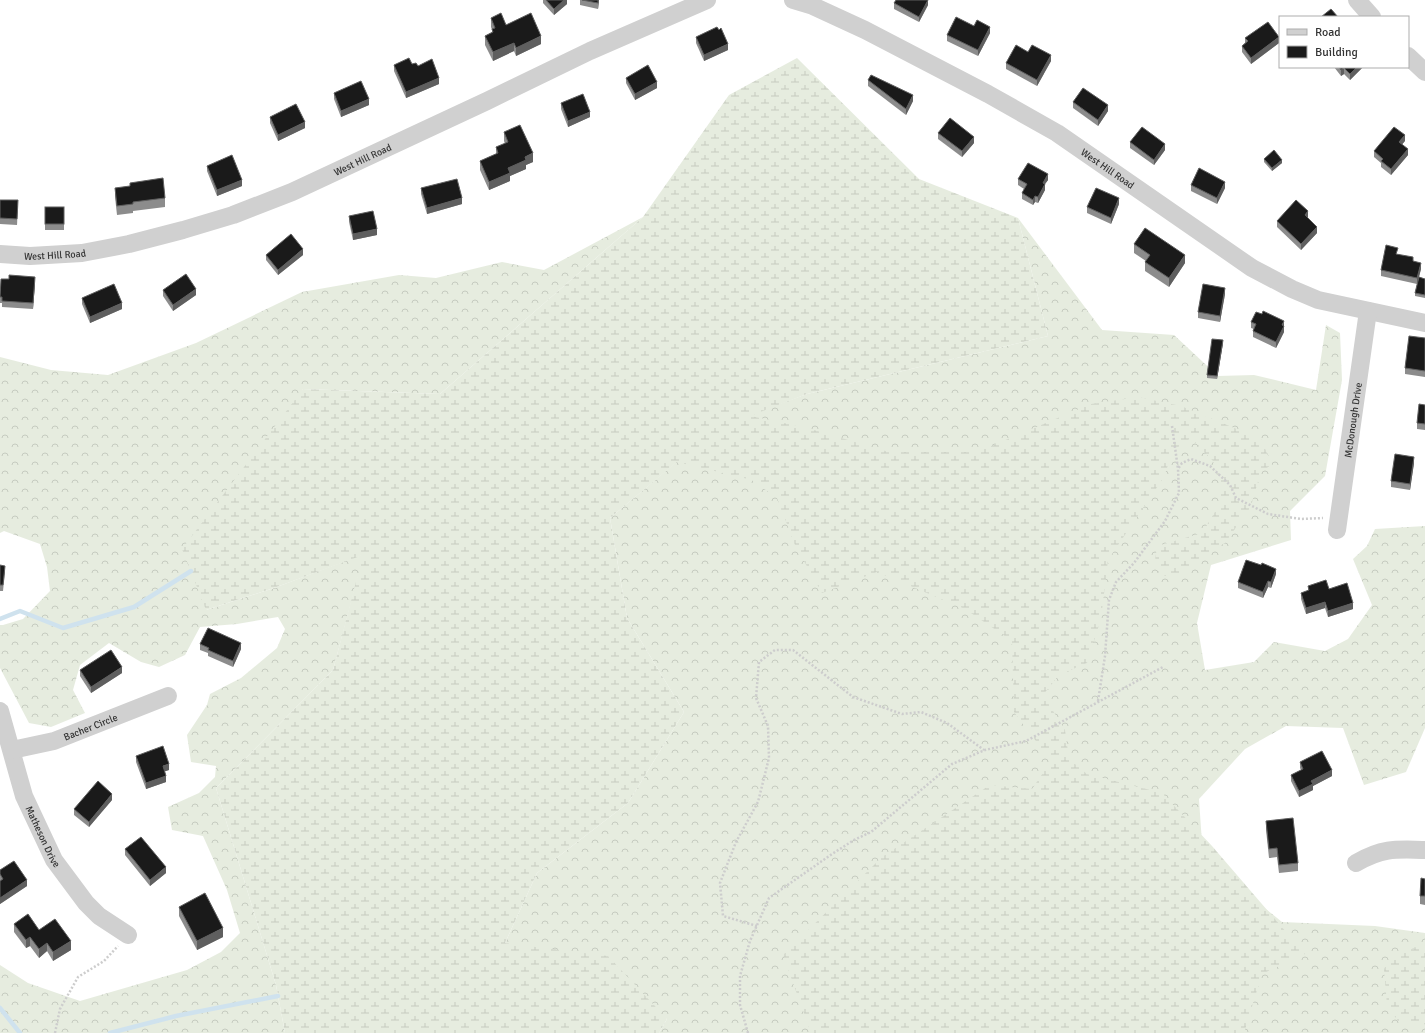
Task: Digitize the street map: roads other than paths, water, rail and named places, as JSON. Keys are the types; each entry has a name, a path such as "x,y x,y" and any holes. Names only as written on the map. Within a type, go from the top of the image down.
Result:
{"street":[{"name":"West Hill Road","path":"0,254 30,256 82,254 129,244 233,215 292,192 487,101 590,50 707,0"},
{"name":"West Hill Road","path":"793,0 812,6 865,30 988,94 1057,133 1252,268 1292,289 1318,300 1425,323"},
{"path":"1358,0 1371,16"},
{"path":"1409,57 1425,72"},
{"name":"McDonough Drive","path":"1339,523 1368,311"},
{"name":"Bacher Circle","path":"12,750 54,741 168,696"},
{"name":"Matheson Drive","path":"0,711 24,796 54,860 86,903 99,916 128,935"},
{"path":"1356,863 1376,852 1404,849 1425,850"}],"waterway":[{"path":"0,619 20,611 63,628 134,607 191,571"},
{"path":"110,1033 176,1016 278,996"},
{"path":"0,1008 20,1033"}]}
